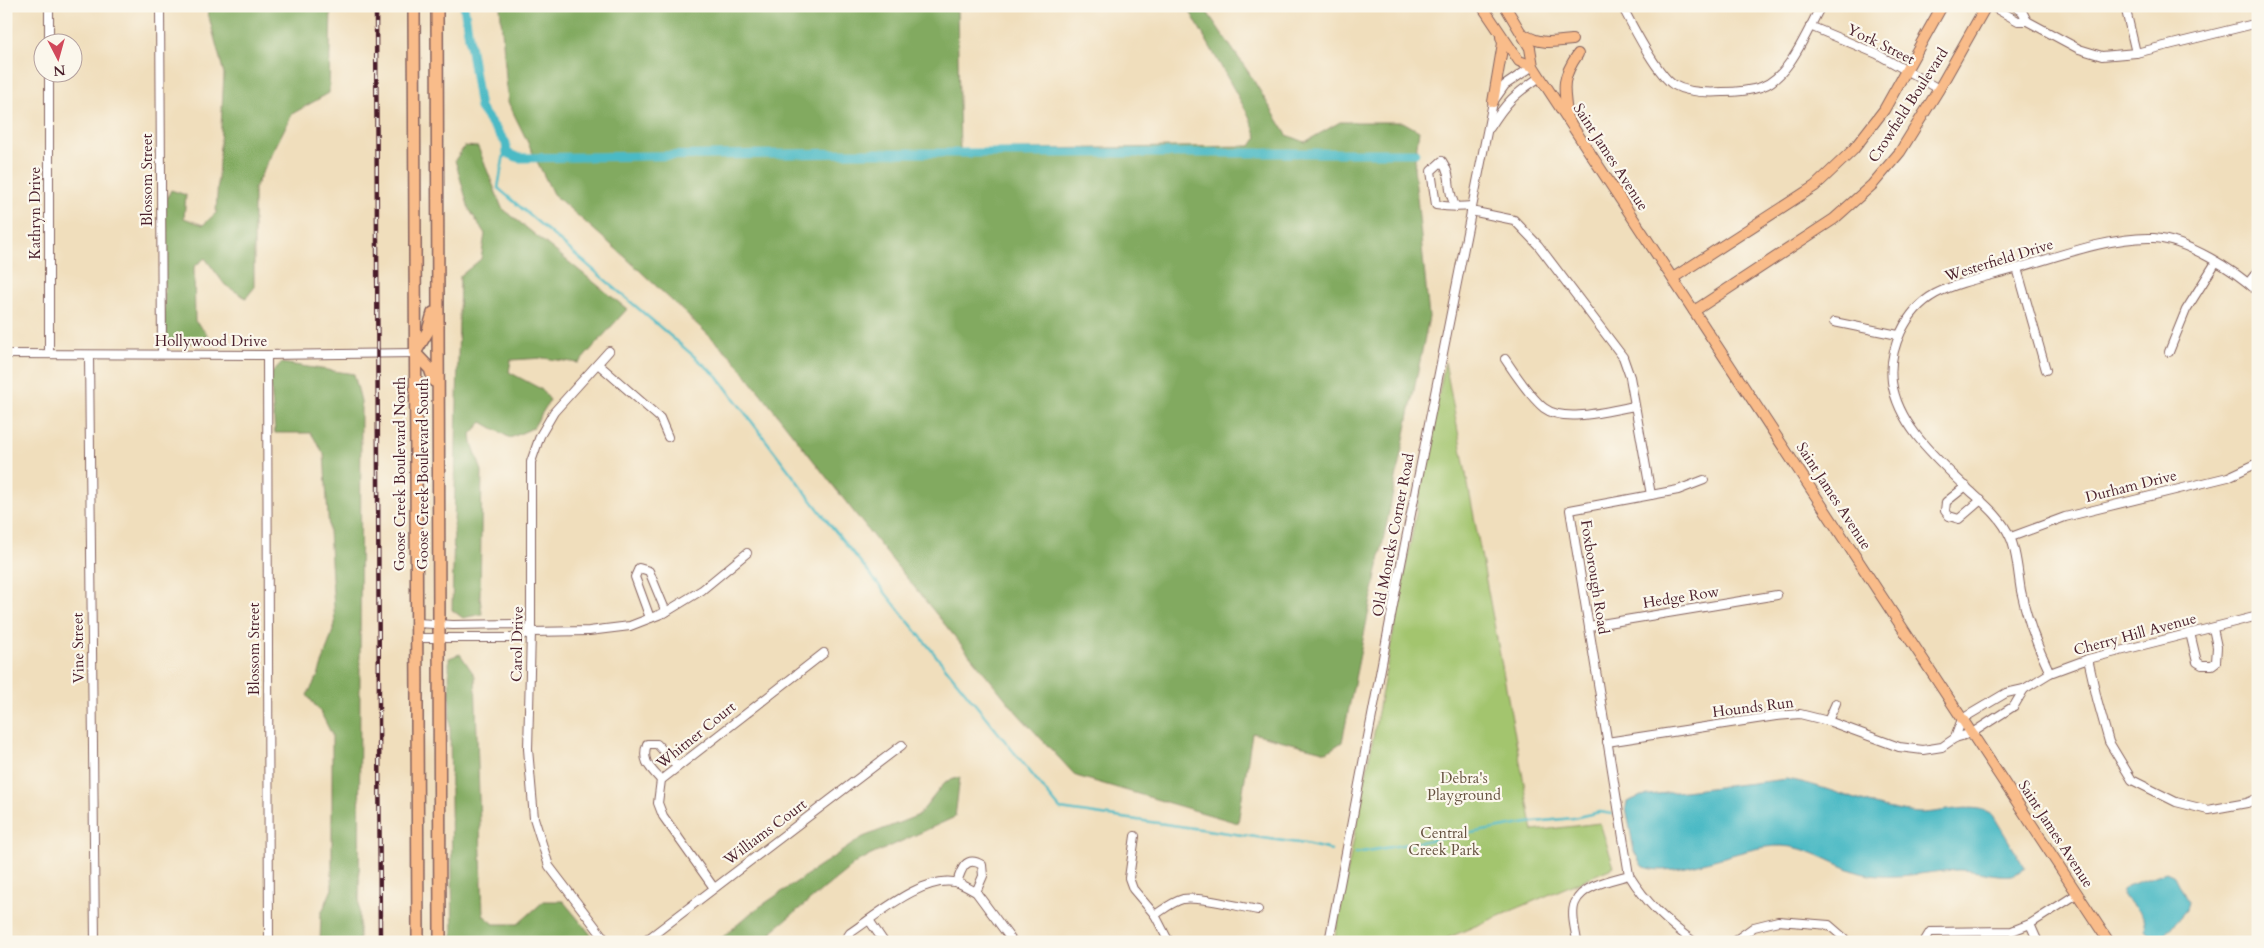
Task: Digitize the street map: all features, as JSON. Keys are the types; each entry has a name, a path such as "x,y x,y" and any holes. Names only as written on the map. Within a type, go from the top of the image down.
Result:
{"highway":[{"name":"Goose Creek Boulevard North","path":"414,6 418,942"},
{"name":"Goose Creek Boulevard South","path":"437,6 440,942"},
{"path":"437,296 428,331 415,353 430,368 438,403"}],"main road":[{"path":"1482,6 1518,61 1534,66"},
{"name":"Saint James Avenue","path":"1505,6 1530,48 1534,66 1540,77 2109,942"},
{"name":"Crowfield Boulevard","path":"1673,278 1815,186 1854,150 1884,110 1942,6"},
{"name":"Crowfield Boulevard","path":"1694,310 1834,218 1872,185 1900,152 1939,89 1986,6"},
{"path":"1493,102 1503,43 1499,32"},
{"path":"1521,33 1532,40 1546,43 1572,40"},
{"path":"1567,116 1563,88 1564,78 1578,54"}],"street":[{"path":"49,6 49,32"},
{"name":"Blossom Street","path":"160,6 162,354"},
{"path":"1622,6 1658,70 1673,85 1691,91 1732,92 1762,87 1777,77 1789,64 1821,6"},
{"path":"1991,6 2018,21 2027,21 2085,51 2102,56 2136,52 2258,23"},
{"path":"2014,6 2022,11 2027,21"},
{"path":"2125,6 2136,52"},
{"name":"York Street","path":"1810,26 1877,54 1939,89"},
{"path":"1493,102 1505,86 1534,66"},
{"path":"1486,134 1502,108 1513,96 1540,77"},
{"name":"Kathryn Drive","path":"49,82 49,354"},
{"name":"Old Moncks Corner Road","path":"1329,942 1493,102"},
{"path":"1456,207 1450,192 1449,170 1442,161 1431,171 1436,205 1471,209 1514,220 1538,245 1623,357 1630,377 1636,406 1651,495 1678,490 1704,480"},
{"name":"Westerfield Drive","path":"2050,673 2035,643 2023,599 2010,537 1995,513 1928,450 1899,408 1892,381 1898,335 1915,312 1934,295 1966,282 2085,249 2124,241 2154,238 2182,246 2216,262 2248,283 2258,292"},
{"path":"2169,352 2186,310 2216,262"},
{"path":"2017,268 2046,370"},
{"path":"2248,283 2258,271"},
{"path":"1834,322 1898,335"},
{"name":"Carol Drive","path":"607,942 549,866 534,818 528,749 531,632 531,462 540,436 554,412 609,350"},
{"name":"Hollywood Drive","path":"6,354 267,355 415,353"},
{"name":"Vine Street","path":"89,355 95,942"},
{"name":"Blossom Street","path":"267,355 269,942"},
{"path":"1505,359 1545,408 1564,416 1636,406"},
{"path":"598,364 660,418 668,437"},
{"name":"Durham Drive","path":"2010,537 2065,517 2228,477 2258,463"},
{"path":"1966,486 1946,502 1945,511 1949,516 1959,519 1981,500"},
{"name":"Foxborough Road","path":"1651,495 1570,510 1629,875 1641,896 1694,942"},
{"path":"416,638 513,638 531,632 589,631 630,626 666,612 702,590 747,553"},
{"path":"650,618 635,577 639,568 648,571 666,612"},
{"name":"Hedge Row","path":"1589,626 1777,595"},
{"name":"Cherry Hill Avenue","path":"1962,719 2006,693 2024,689 2050,673 2088,659 2258,616"},
{"path":"416,623 438,625 514,624 531,632"},
{"path":"2190,633 2197,662 2202,665 2212,665 2216,662 2217,647 2213,628"},
{"name":"Whitner Court","path":"714,888 663,816 658,803 661,780 824,653"},
{"path":"2088,659 2096,699 2109,742 2132,780 2176,802 2208,810 2258,798"},
{"name":"Cherry Hill Avenue","path":"1972,733 2014,706 2024,689"},
{"path":"1828,721 1836,703"},
{"name":"Hounds Run","path":"1607,742 1800,714 1828,721 1899,748 1923,750 1942,747 1955,738 1972,733"},
{"path":"1955,738 1962,719"},
{"path":"661,780 645,762 644,752 647,744 656,744 677,766"},
{"name":"Williams Court","path":"644,942 902,745"},
{"path":"1135,836 1129,878 1133,888 1155,915 1170,942"},
{"path":"957,883 962,866 970,861 977,862 982,865 983,876 976,892"},
{"path":"1577,942 1574,904 1581,894 1597,885 1629,875"},
{"path":"844,942 850,933 915,890 934,883 957,883 976,892 1014,942"},
{"path":"1924,942 1930,932 2012,931 2030,924 2077,894"},
{"path":"1155,915 1172,903 1183,899 1196,899 1258,910"},
{"path":"869,920 884,942"},
{"path":"1733,942 1754,927 1778,920 1829,925 1844,938"},
{"path":"2030,924 2038,942"}],"green space":[{"path":"206,6 331,6 329,93 292,114 254,189 254,288 246,298 225,285 205,258 194,267 195,321 208,335 200,342 165,345 163,206 171,190 186,195 184,218 203,225 216,213 224,74"},
{"path":"500,6 957,6 960,150 1251,146 1257,137 1249,116 1187,6 1203,6 1249,73 1287,135 1305,142 1340,122 1403,122 1419,131 1414,167 1429,317 1342,742 1327,752 1252,733 1238,823 1076,776 1018,714 879,544 732,357 624,256 553,194 508,102"},
{"path":"465,146 478,147 502,208 627,309 579,363 543,358 511,360 509,372 541,389 550,400 533,428 510,438 482,422 471,434 472,443 482,471 480,597 482,614 463,618 452,610 460,276 481,259 485,234 469,209 455,160"},
{"name":"Central Creek Park","path":"1445,362 1533,831 1600,823 1614,867 1438,942 1334,942"},
{"path":"281,363 354,374 361,401 359,942 320,942 321,914 332,889 332,735 321,713 307,695 318,676 335,624 324,454 311,433 275,433 270,375"},
{"path":"460,654 475,676 483,915 494,924 518,924 544,901 563,901 597,942 453,942 449,658"},
{"path":"960,777 955,817 858,861 772,931 773,942 717,942 752,912 863,837 919,815 945,782"}],"water":[{"path":"1787,779 1821,787 1887,808 1904,811 1929,813 1968,808 1986,811 1993,815 2025,868 2014,874 2006,875 1959,870 1880,876 1854,871 1810,852 1782,846 1766,847 1672,869 1656,870 1642,866 1634,851 1626,807 1627,802 1641,796"},
{"path":"2166,872 2175,876 2188,902 2186,910 2160,940 2154,941 2145,930 2142,915 2122,896 2123,890 2127,886"}],"waterway":[{"path":"464,6 480,108 506,143 507,153 519,158 852,153 1415,153"},
{"path":"506,143 498,188 717,376 832,527 1060,809 1305,844 1331,850"},
{"path":"1356,853 1534,822 1573,818 1600,812 1612,814"}],"railway":[{"path":"376,6 380,942"}],"park label":[{"name":"Debra's Playground","path":"1464,786"}]}
